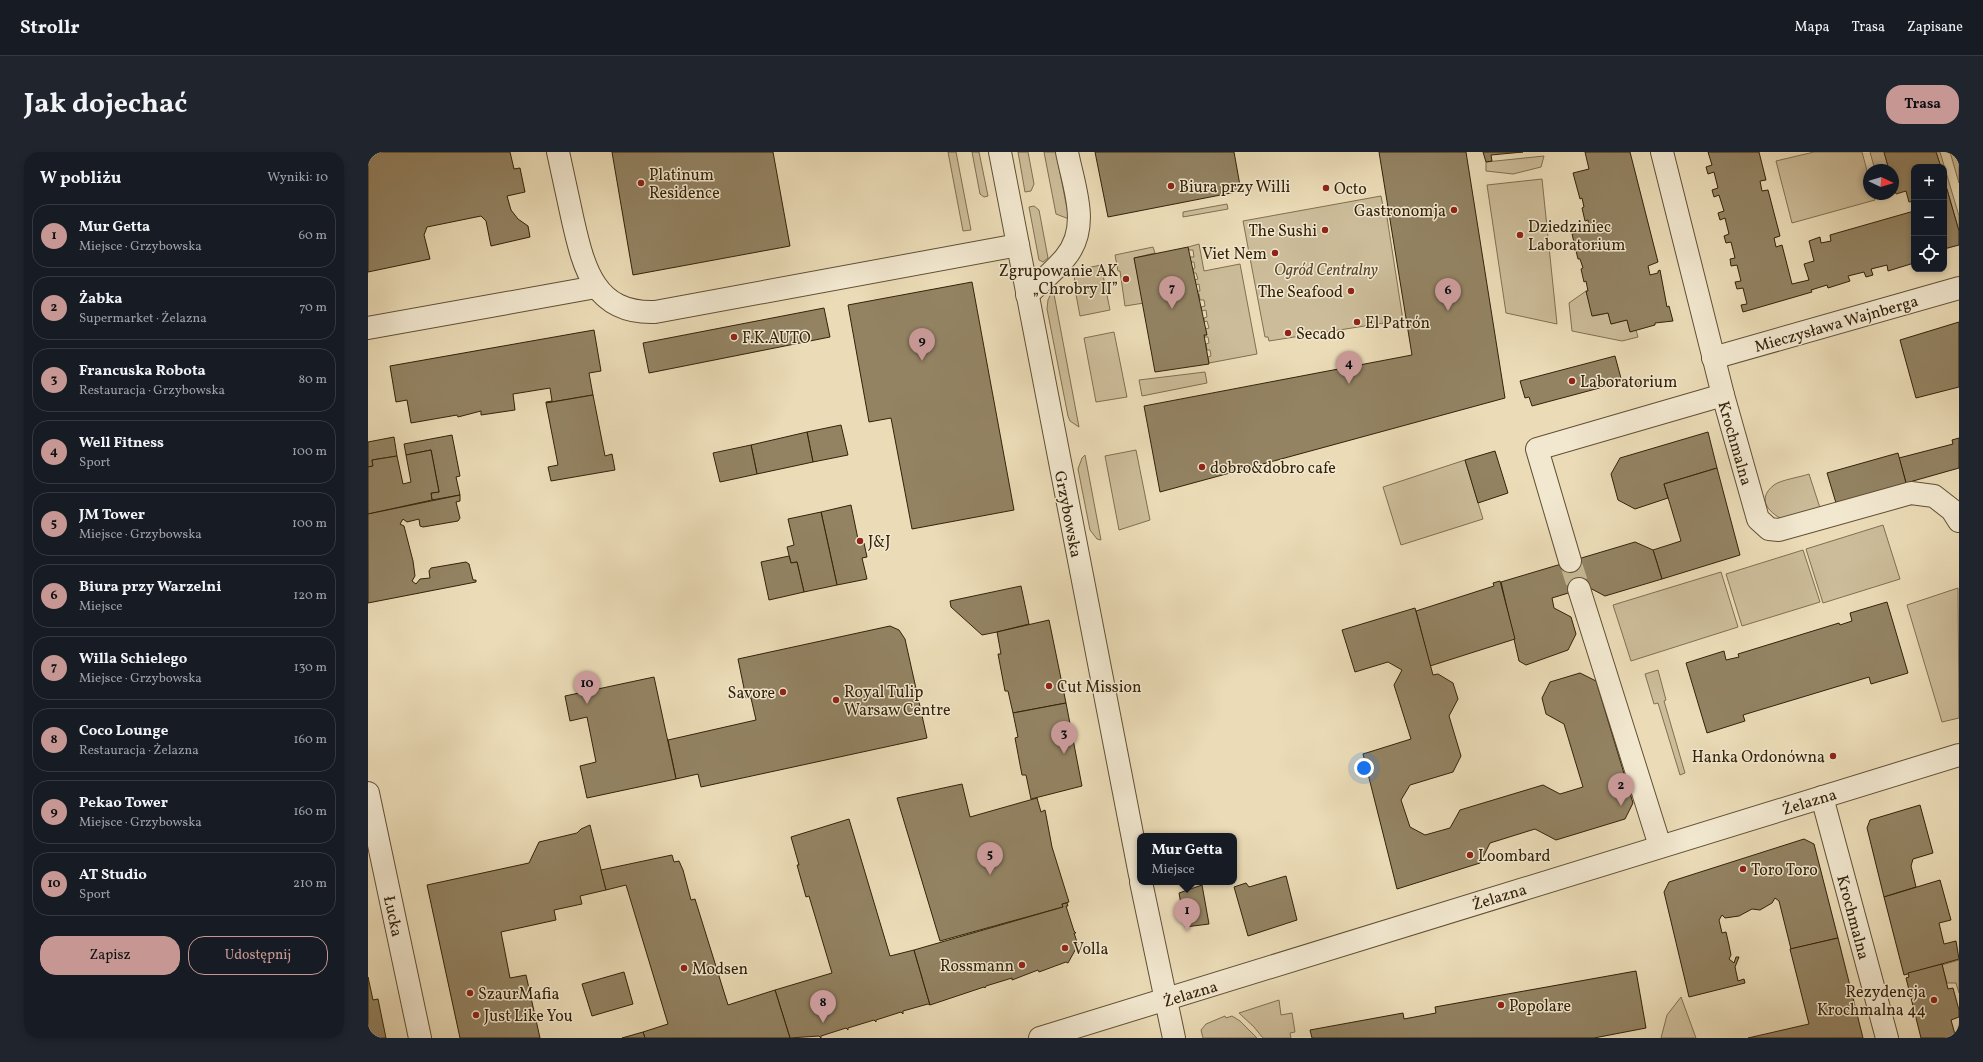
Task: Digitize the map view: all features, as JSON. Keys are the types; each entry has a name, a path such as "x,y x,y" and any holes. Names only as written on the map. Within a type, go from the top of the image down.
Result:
{"street":[{"path":"558,152 580,252 590,279 596,287 618,305 641,312 655,312 1018,245"},
{"name":"Grzybowska","path":"1000,152 1137,860"},
{"path":"1027,295 1064,259 1075,242 1079,231 1080,214 1068,152"},
{"name":"Krochmalna","path":"1662,152 1713,358 1758,519 1769,529 1779,530 1911,493 1934,496 1952,510 1959,521"},
{"path":"368,328 596,287"},
{"name":"Mieczysława Wajnberga","path":"1713,358 1959,288"},
{"path":"1570,561 1537,449 1723,395"},
{"path":"1579,589 1660,846"},
{"name":"Żelazna","path":"1040,1038 1165,1001 1660,846 1959,755"},
{"name":"Łucka","path":"368,793 420,1038"},
{"name":"Krochmalna","path":"1822,797 1887,1038"},
{"path":"1142,885 1174,1038"}],"green space":[{"path":"948,152 956,152 971,230 963,231"},
{"path":"972,152 979,152 988,196 984,197 980,194"},
{"path":"1018,152 1028,152 1034,184 1031,191 1025,192"},
{"path":"1044,152 1056,152 1069,219 1056,214"},
{"path":"1814,152 1862,152 1865,164 1863,164 1863,200 1875,200 1792,223 1776,161"},
{"path":"1870,152 1884,152 1887,164 1873,164"},
{"path":"1936,152 1940,152 1944,164 1940,164"},
{"path":"1950,152 1959,153 1959,183"},
{"path":"1544,156 1541,167 1513,174 1486,171 1486,162"},
{"path":"1947,176 1959,216 1959,231 1947,189"},
{"path":"1542,179 1557,324 1506,313 1487,185"},
{"name":"Ogród Centralny","path":"1381,196 1384,211 1386,211 1403,320 1269,341 1268,337 1265,337 1243,221"},
{"path":"1227,204 1228,209 1183,217 1183,212"},
{"path":"1034,206 1039,210 1048,258 1043,262 1039,260 1029,207"},
{"path":"1199,244 1204,271 1240,264 1257,354 1209,363 1208,357 1211,356 1210,350 1207,350 1206,344 1209,343 1208,337 1204,337 1204,335 1206,335 1205,329 1209,328 1207,321 1204,322 1204,318 1207,317 1206,310 1202,311 1201,307 1205,306 1204,300 1200,300 1199,294 1197,294 1196,291 1200,291 1199,284 1195,285 1194,280 1198,279 1196,273 1193,273 1193,269 1195,268 1194,262 1191,262 1190,257 1194,257 1193,250 1189,250 1188,247"},
{"path":"1153,247 1155,253 1134,258 1144,303 1125,306 1120,271 1118,271 1115,255"},
{"path":"1101,265 1110,310 1080,316 1074,284 1075,273 1082,269"},
{"path":"1053,289 1079,427 1070,421 1068,416 1047,309 1048,300"},
{"path":"1586,291 1593,316 1608,313 1611,324 1627,320 1630,331 1636,330 1638,337 1622,341 1572,331 1569,303"},
{"path":"1114,332 1127,397 1096,402 1084,338"},
{"path":"1205,372 1207,383 1142,396 1139,380"},
{"path":"1136,450 1150,520 1119,530 1105,456"},
{"path":"1085,455 1101,540 1097,539 1090,530 1078,469 1082,458"},
{"path":"1465,460 1483,519 1401,545 1383,487"},
{"path":"1809,474 1821,511 1786,521 1775,515 1767,506 1765,501 1768,491 1777,483"},
{"path":"1883,525 1900,579 1823,603 1806,549"},
{"path":"1803,550 1820,602 1742,626 1726,574"},
{"path":"1721,572 1738,627 1631,661 1613,605"},
{"path":"1958,588 1959,718 1942,722 1907,605"},
{"path":"1658,670 1666,700 1664,701 1685,773 1680,775 1658,703 1654,704 1645,674"},
{"path":"1959,960 1959,993 1956,983 1947,983 1942,965"},
{"path":"1681,997 1696,1038 1661,1038 1667,1015"},
{"path":"1279,1000 1281,1015 1292,1013 1295,1032 1290,1033 1291,1038 1263,1038 1239,1013"},
{"path":"1225,1016 1226,1018 1232,1016 1240,1021 1257,1038 1203,1038 1201,1030 1206,1024"}],"building":[{"path":"368,152 510,152 514,169 520,168 525,192 507,196 511,210 518,219 528,226 530,237 491,246 486,221 481,216 427,227 424,235 430,259 368,272"},
{"path":"612,152 773,152 790,246 633,275"},
{"name":"Biura przy Willi","path":"1095,152 1234,152 1241,191 1108,217"},
{"path":"1379,152 1466,152 1505,398 1160,492 1144,406 1412,355"},
{"path":"1483,152 1523,152 1491,155 1492,161 1486,162"},
{"path":"1585,152 1630,152 1658,262 1648,266 1650,275 1658,273 1660,270 1667,307 1669,306 1673,321 1655,323 1655,325 1630,332 1627,320 1611,324 1608,313 1592,316 1586,291 1588,291 1586,281 1584,282 1581,269 1583,268 1580,259 1578,259 1572,234 1588,230 1589,227 1588,220 1585,221 1582,208 1584,207 1582,198 1580,199 1573,173 1589,169"},
{"path":"1708,152 1759,152 1766,180 1760,181 1762,191 1768,190 1780,236 1774,238 1776,247 1782,245 1792,284 1809,280 1804,264 1814,261 1809,241 1820,237 1821,243 1831,241 1830,235 1911,212 1911,264 1888,271 1887,265 1871,269 1873,275 1866,277 1864,272 1848,276 1850,281 1828,288 1827,285 1811,290 1812,292 1743,312 1741,305 1747,304 1743,288 1737,289 1735,282 1741,281 1737,265 1731,266 1730,259 1735,258 1731,242 1726,243 1724,236 1729,234 1725,218 1720,220 1718,213 1724,211 1719,195 1714,197 1712,190 1718,188 1714,172 1708,174 1706,167 1712,165"},
{"path":"1884,152 1936,152 1940,164 1911,164 1911,202 1909,202 1906,191 1899,193 1899,164 1887,164"},
{"path":"1947,189 1959,231 1959,245 1947,248"},
{"path":"1188,247 1207,335 1204,335 1209,364 1155,372 1134,258"},
{"path":"972,282 1014,510 912,529 891,418 869,422 848,305"},
{"path":"824,308 830,337 649,373 643,343"},
{"path":"1959,322 1959,387 1916,398 1900,340"},
{"path":"594,330 601,371 589,373 593,395 546,403 552,401 550,388 513,394 515,410 481,415 481,411 458,417 457,415 411,423 407,400 396,402 390,366"},
{"name":"Laboratorium","path":"1615,356 1622,382 1532,406 1529,397 1525,398 1520,381"},
{"path":"1644,379 1646,386 1639,388 1637,381"},
{"path":"593,395 605,456 612,454 615,470 551,481 548,467 558,465 546,403"},
{"path":"841,425 848,455 813,462 807,432"},
{"path":"807,432 813,462 757,474 751,445"},
{"path":"1708,432 1717,468 1664,484 1668,498 1635,509 1618,500 1611,474 1620,458"},
{"path":"452,435 460,476 456,477 460,495 432,500 431,493 439,492 431,450 406,455 404,444"},
{"path":"394,437 397,456 372,460 373,466 368,467 368,442"},
{"path":"1959,438 1959,468 1906,483 1899,458 1953,444 1952,440"},
{"path":"751,445 757,474 720,482 713,453"},
{"path":"431,450 439,492 431,493 432,500 368,514 368,467 373,466 372,460 397,456 403,484 411,482 406,455"},
{"path":"1495,451 1508,493 1478,503 1465,460"},
{"path":"1898,453 1906,483 1836,503 1827,473"},
{"path":"1717,468 1740,555 1662,579 1653,550 1681,541 1664,484"},
{"path":"460,495 460,501 456,502 460,518 458,521 423,527 420,526 419,519 407,522 403,519 400,524 404,526 413,561 415,576 412,581 416,584 420,579 430,578 429,571 431,568 466,562 469,564 473,580 476,580 476,582 368,603 368,514"},
{"path":"851,505 859,544 864,543 867,557 862,558 867,579 837,585 821,512"},
{"path":"821,512 837,585 804,592 797,562 791,563 787,547 794,545 788,519"},
{"path":"1635,542 1653,550 1662,579 1605,596 1588,587 1552,598 1554,608 1571,617 1576,634 1568,650 1526,665 1519,661 1501,582"},
{"path":"789,556 791,563 797,562 804,592 769,600 761,562"},
{"path":"1500,581 1515,639 1430,666 1416,611 1494,586 1493,583"},
{"path":"1021,586 1029,624 982,635 951,607 950,601"},
{"path":"1887,602 1908,673 1871,684 1869,677 1743,715 1745,721 1707,733 1686,663 1724,651 1726,660 1739,657 1738,654 1839,623 1840,625 1852,621 1850,613"},
{"path":"1415,608 1433,675 1438,674 1453,683 1458,699 1449,716 1461,756 1453,772 1410,785 1401,800 1410,827 1425,835 1450,828 1460,810 1543,785 1560,794 1583,787 1564,724 1546,714 1542,698 1550,682 1580,673 1596,681 1633,803 1625,819 1556,840 1535,829 1490,843 1480,863 1397,889 1363,754 1411,739 1394,685 1402,670 1388,662 1355,672 1342,630"},
{"path":"1049,620 1066,703 1013,713 1008,691 1005,691 998,654 1001,654 997,632"},
{"path":"890,626 899,630 905,639 927,738 701,787 698,774 676,779 668,740 756,720 751,698 746,698 738,659"},
{"path":"654,677 676,779 587,798 580,766 596,762 587,717 570,721 565,696"},
{"path":"1066,703 1082,786 1031,799 1026,775 1022,775 1015,738 1018,737 1013,713"},
{"path":"962,784 970,817 1037,798 1041,812 1045,810 1052,847 1069,902 1062,904 1063,907 940,941 897,798"},
{"path":"1920,805 1933,853 1913,859 1911,866 1916,887 1884,897 1867,828 1870,820"},
{"path":"849,819 890,956 914,950 930,1005 928,1004 903,1011 903,1014 901,1012 876,1020 876,1022 874,1020 848,1028 848,1030 846,1028 821,1036 821,1038 819,1036 790,1038 775,990 832,973 809,896 806,897 791,837"},
{"path":"590,825 606,890 580,896 582,904 554,910 556,920 501,932 510,978 526,975 540,1038 460,1038 427,885 529,863 539,842 577,833 581,829"},
{"path":"1804,839 1814,844 1838,938 1791,949 1779,901 1775,898 1772,903 1760,910 1752,909 1739,916 1725,918 1722,915 1719,920 1722,933 1726,932 1731,955 1729,959 1734,963 1736,957 1739,957 1735,967 1738,981 1744,979 1745,983 1689,997 1664,892 1669,882"},
{"name":"Modsen","path":"672,855 674,862 679,861 683,870 691,900 695,899 728,1005 775,990 790,1038 645,1038 643,1032 668,1024 626,885 606,890 601,870"},
{"path":"1286,876 1297,920 1248,936 1234,887 1246,883 1249,887"},
{"path":"1940,880 1951,920 1939,923 1944,944 1956,941 1959,959 1904,975 1884,897"},
{"path":"1202,885 1209,924 1185,927 1179,893"},
{"path":"1067,903 1068,906 1066,906 1076,933 1074,933 1078,945 1068,963 1066,962 1039,972 1038,970 1012,980 1012,978 930,1005 914,950 1063,907 1062,904"},
{"path":"1838,938 1863,1038 1748,1038 1809,1024 1790,949"},
{"name":"Rezydencja Krochmalna 44","path":"1942,964 1948,989 1953,988 1959,1010 1959,1017 1951,1020 1956,1038 1921,1038 1906,978 1909,977 1908,973"},
{"path":"1636,971 1646,1028 1594,1038 1312,1038 1310,1030 1403,1013 1404,1019 1436,1013 1435,1007"},
{"path":"624,972 633,1004 592,1016 582,984"},
{"path":"368,977 373,1000 378,999 386,1038 368,1038"},
{"path":"643,1032 645,1038 622,1038"}],"tunnel":[{"path":"1570,561 1579,589"}],"place":[{"name":"Platinum Residence","path":"641,183"},
{"name":"Biura przy Willi","path":"1171,186"},
{"name":"Octo","path":"1326,188"},
{"name":"Gastronomja","path":"1454,210"},
{"name":"The Sushi","path":"1325,230"},
{"name":"Dziedziniec Laboratorium","path":"1520,235"},
{"name":"Viet Nem","path":"1275,253"},
{"name":"Zgrupowanie AK „Chrobry II”","path":"1126,279"},
{"name":"The Seafood","path":"1351,291"},
{"name":"Willa Schielego","path":"1172,309"},
{"name":"Biura przy Warzelni","path":"1448,311"},
{"name":"El Patrón","path":"1357,322"},
{"name":"Secado","path":"1288,333"},
{"name":"F.K.AUTO","path":"734,337"},
{"name":"Pekao Tower","path":"922,361"},
{"name":"Laboratorium","path":"1572,381"},
{"name":"Well Fitness","path":"1349,384"},
{"name":"dobro&dobro cafe","path":"1202,467"},
{"name":"J&J","path":"860,541"},
{"name":"Cut Mission","path":"1049,686"},
{"name":"Savore","path":"783,692"},
{"name":"Royal Tulip Warsaw Centre","path":"836,700"},
{"name":"AT Studio","path":"587,704"},
{"name":"Francuska Robota","path":"1064,754"},
{"name":"Hanka Ordonówna","path":"1833,756"},
{"name":"Żabka","path":"1621,806"},
{"name":"Loombard","path":"1470,855"},
{"name":"Toro Toro","path":"1743,869"},
{"name":"JM Tower","path":"990,875"},
{"name":"Mur Getta","path":"1187,931"},
{"name":"Volla","path":"1065,948"},
{"name":"Rossmann","path":"1022,965"},
{"name":"Modsen","path":"684,968"},
{"name":"SzaurMafia","path":"470,993"},
{"name":"Rezydencja Krochmalna 44","path":"1934,1000"},
{"name":"Popolare","path":"1501,1005"},
{"name":"Just Like You","path":"476,1015"},
{"name":"Coco Lounge","path":"823,1023"}]}
